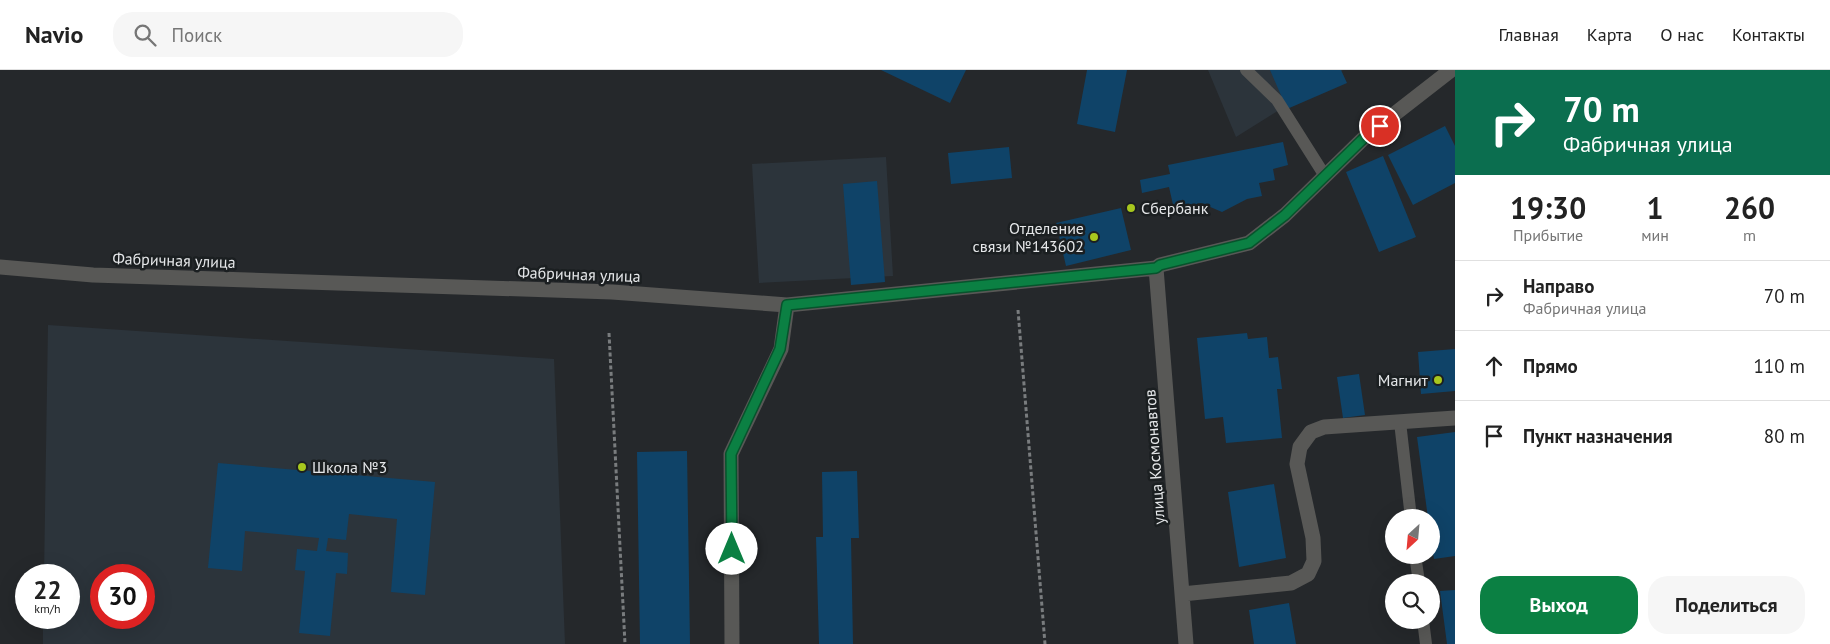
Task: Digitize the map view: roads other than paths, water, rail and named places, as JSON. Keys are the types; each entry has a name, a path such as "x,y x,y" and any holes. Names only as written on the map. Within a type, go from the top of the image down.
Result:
{"street":[{"name":"Фабричная улица","path":"0,267 93,275 612,292 787,305 1156,268 1160,265 1249,243 1285,215 1365,137 1451,70"},
{"name":"улица Космонавтов","path":"1156,268 1186,644"},
{"path":"732,644 731,454 780,349 787,305"},
{"path":"1182,594 1291,583 1308,574 1314,560 1314,538 1297,464 1300,447 1311,432 1324,427 1455,418"}],"lane":[{"path":"1246,70 1276,100 1325,176"},
{"path":"1400,422 1410,509"},
{"path":"1424,629 1426,644"}],"place":[{"name":"Сбербанк","path":"1131,208"},
{"name":"Отделение связи №143602","path":"1094,237"},
{"name":"Магнит","path":"1438,380"},
{"name":"Школа №3","path":"302,467"}]}
